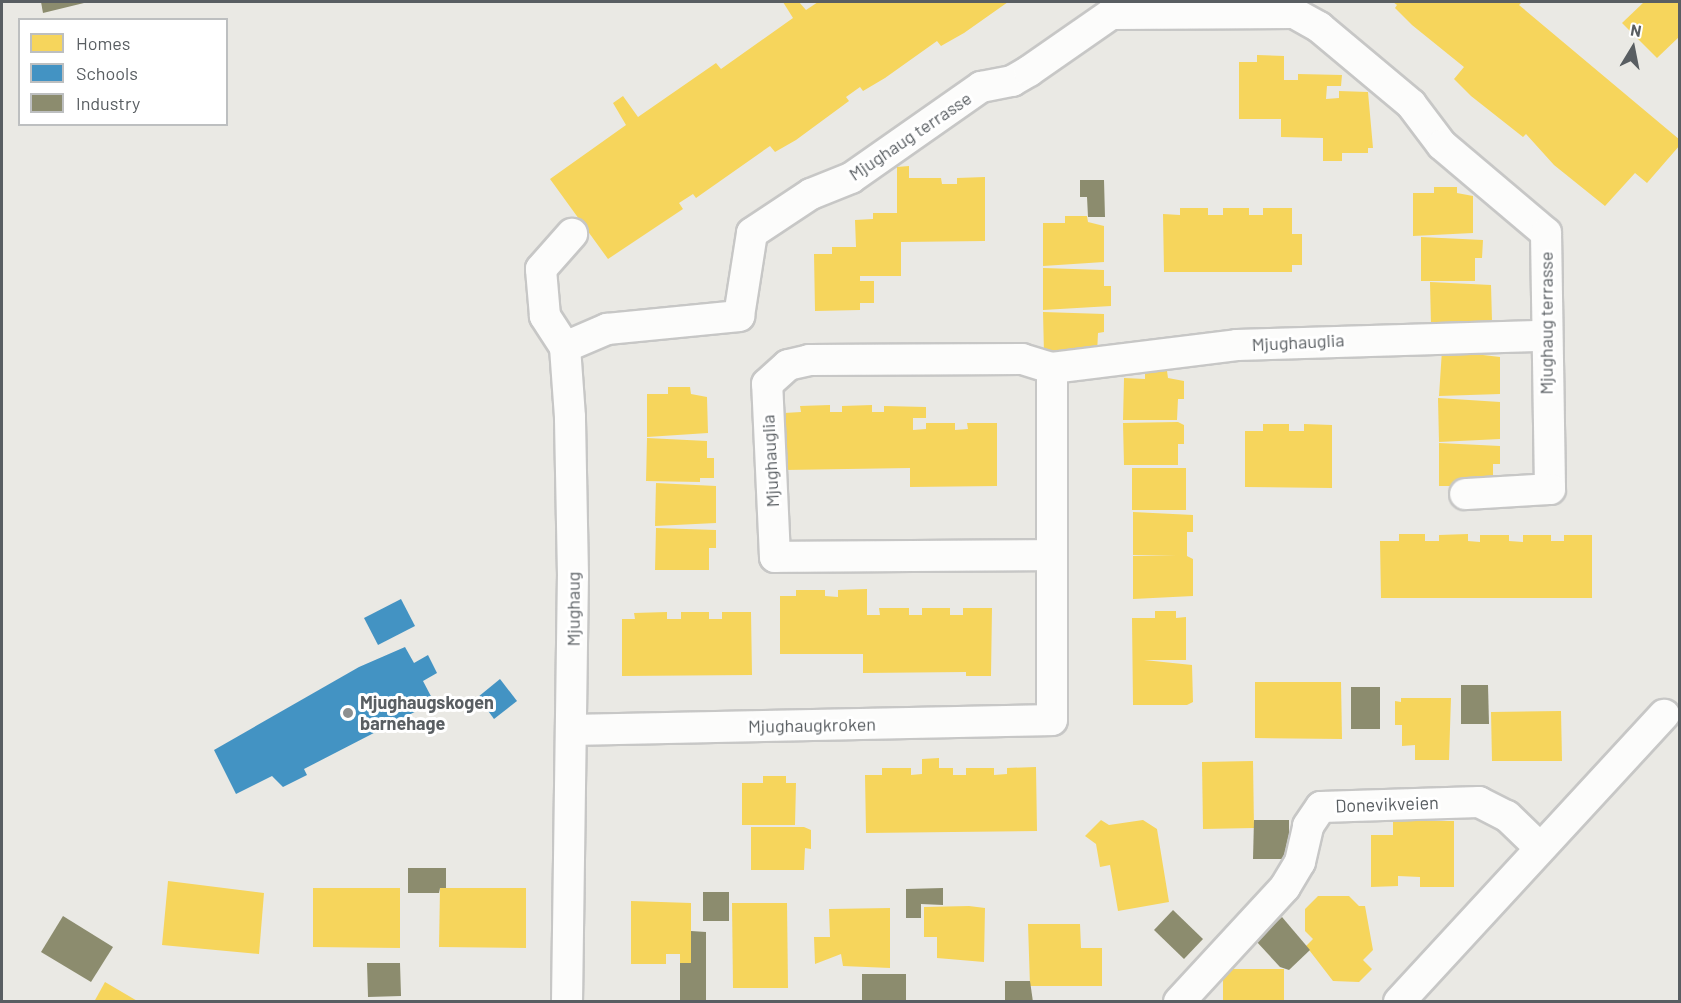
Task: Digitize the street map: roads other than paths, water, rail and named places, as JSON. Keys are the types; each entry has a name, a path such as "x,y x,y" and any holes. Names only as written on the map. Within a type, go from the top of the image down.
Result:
{"street":[{"name":"Mjughaug terrasse","path":"565,347 607,329 740,316 753,233 811,194 850,178 981,87 1012,81 1111,14 1294,13 1319,27 1411,104 1442,145 1546,233 1545,336 1550,489 1465,494"},
{"name":"Mjughaug","path":"567,1002 573,730 572,483 565,347 545,316 541,269 572,234"},
{"name":"Mjughauglia","path":"1049,555 775,557 767,384 788,365 809,360 1022,359 1052,368 1237,345 1545,336"},
{"path":"1049,555 1052,368"},
{"name":"Mjughaugkroken","path":"573,730 1052,720 1049,555"},
{"path":"1399,1002 1539,847 1664,715"},
{"name":"Donevikveien","path":"1179,1002 1285,886 1300,862 1308,826 1321,807 1479,802 1507,816 1539,847"}],"place":[{"name":"Mjughaugskogen barnehage","path":"348,713"}]}
